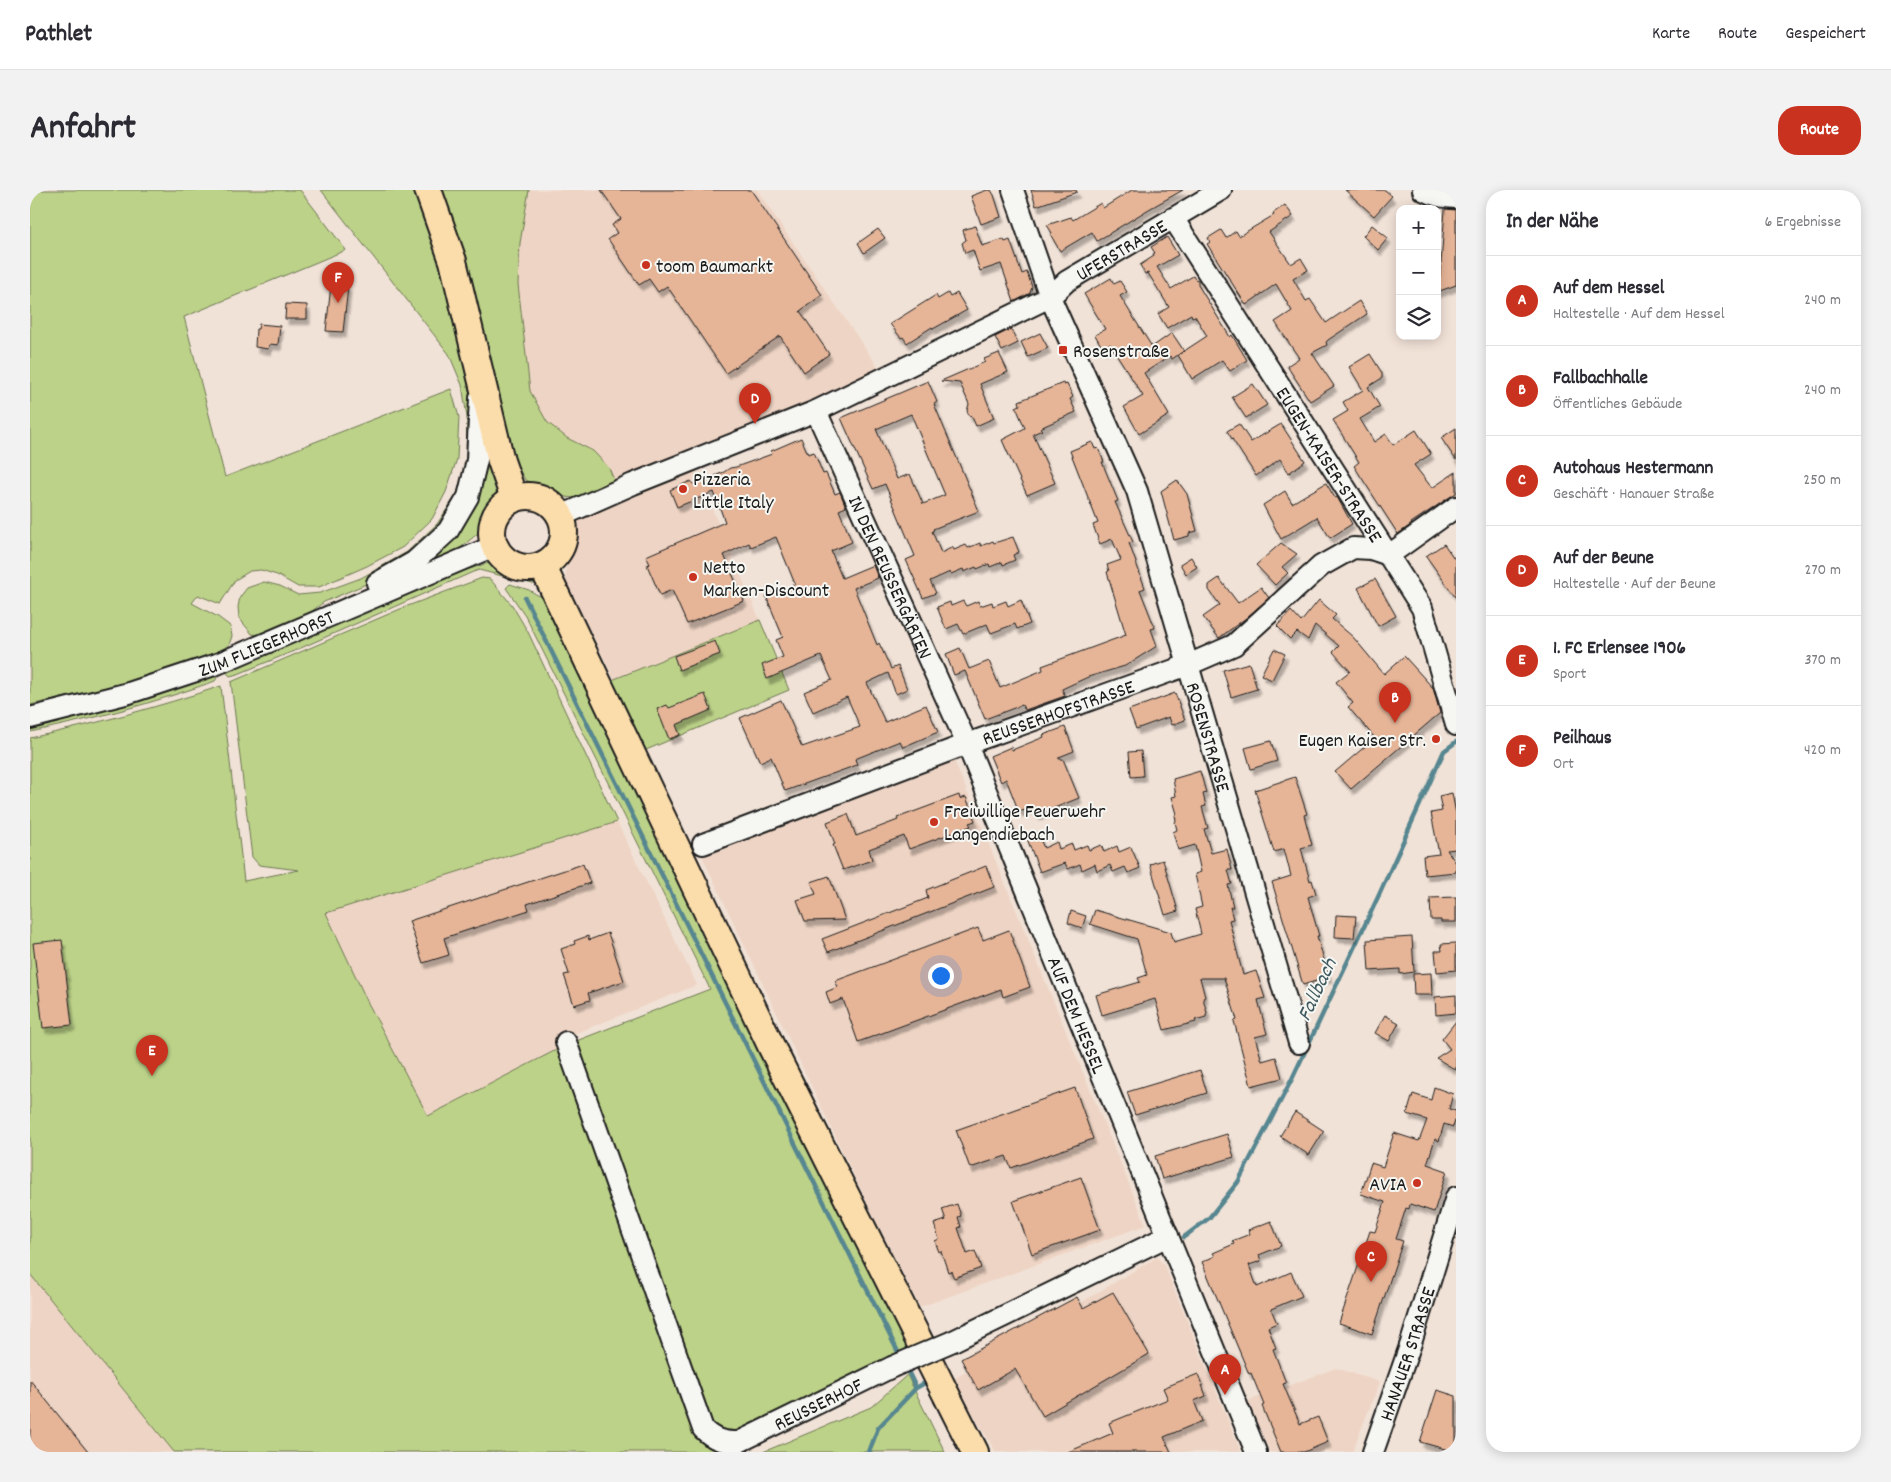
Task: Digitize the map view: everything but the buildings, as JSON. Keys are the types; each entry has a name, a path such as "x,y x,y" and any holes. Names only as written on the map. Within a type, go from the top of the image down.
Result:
{"main road":[{"path":"428,190 453,261 501,461 514,498"},
{"path":"524,495 536,496 546,500 555,507 561,516 564,534 560,550 552,560 542,566 531,568 519,567 509,563 494,546 492,523 500,508 514,498 524,495"},
{"path":"542,566 772,1048 975,1452"},
{"path":"942,1386 968,1452"}],"street":[{"name":"ROSENSTRASSE","path":"1013,190 1050,297 1137,491 1299,1043"},
{"name":"UFERSTRASSE","path":"561,516 626,487 816,411 1050,297 1067,281 1221,190"},
{"path":"1423,190 1432,195 1456,198"},
{"name":"EUGEN-KAISER-STRASSE","path":"1173,218 1422,608 1456,725"},
{"path":"314,624 375,584 414,562 448,531 468,497 477,460 481,375"},
{"name":"IN DEN REUSSERGÄRTEN","path":"816,411 967,744"},
{"path":"1389,555 1456,507"},
{"name":"ZUM FLIEGERHORST","path":"30,718 129,693 217,664 494,546"},
{"name":"REUSSERHOFSTRASSE","path":"702,844 967,744 1188,665 1234,645 1321,566 1353,548 1371,549 1389,555"},
{"name":"AUF DEM HESSEL","path":"967,744 1256,1452"},
{"name":"REUSSERHOF","path":"566,1042 703,1429 711,1438 724,1442 739,1442 892,1367 953,1341 1168,1236"},
{"name":"HANAUER STRASSE","path":"1373,1452 1411,1343 1456,1197"}],"shaded area":[{"path":"529,190 757,190 880,370 691,460 760,620 614,679 566,582 566,559 575,535 563,502 606,488 594,451 567,438 547,422 530,391 518,284 520,243"},
{"path":"954,760 1146,1225 920,1307 878,1226 700,852"},
{"path":"617,822 697,985 561,1039 562,1047 428,1116 368,1003 326,913"},
{"path":"1157,1257 1164,1265 1241,1452 996,1452 952,1380"},
{"path":"30,1274 139,1409 174,1452 30,1452"},
{"path":"1336,1368 1380,1382 1352,1452 1270,1452 1248,1401"}],"green space":[{"path":"30,190 300,190 346,250 184,317 225,477 451,389 459,417 457,459 446,492 432,519 403,547 367,566 319,587 298,587 277,575 261,570 250,571 235,580 220,604 198,595 192,603 230,626 232,636 229,645 213,655 126,684 30,705"},
{"path":"321,190 421,190 447,263 473,415 464,496 414,559 366,584 324,602 300,620 263,636 252,634 239,618 238,607 240,597 247,588 264,582 280,586 298,595 320,593 361,578 407,552 437,524 457,494 466,462 467,417 462,385 449,354"},
{"path":"438,190 529,190 520,243 518,284 530,391 547,422 567,438 593,451 609,468 614,480 606,488 573,498 557,496 525,480 513,458"},
{"path":"483,442 497,487 496,497 490,506 483,527 459,549 416,570 451,535"},
{"path":"491,562 516,570 538,584 479,570 238,674 230,676 226,672 439,579"},
{"path":"482,578 490,579 512,605 528,632 617,822 326,913 368,1003 428,1116 562,1047 702,1435 732,1452 174,1452 30,1274 30,738 126,715 221,686 244,881 299,870 259,865 252,857 231,682 405,607"},
{"path":"510,584 529,590 539,596 544,592 909,1347 733,1432 718,1434 705,1427 571,1043 710,989 525,615 506,588"},
{"path":"760,620 789,690 646,750 612,680"},
{"path":"215,675 217,678 215,681 169,696 100,716 30,732 30,726"},
{"path":"907,1375 945,1452 763,1452 871,1407"}],"waterway":[{"path":"525,598 901,1358"},
{"name":"Fallbach","path":"1184,1237 1209,1218 1238,1182 1292,1079 1379,895 1444,751 1456,742"},
{"path":"906,1367 916,1388"},
{"name":"Fallbach","path":"869,1452 878,1428 916,1388 923,1384"}],"place":[{"name":"toom Baumarkt","path":"646,265"},
{"name":"Peilhaus","path":"338,303"},
{"name":"Rosenstraße","path":"1063,350"},
{"name":"Auf der Beune","path":"755,424"},
{"name":"Pizzeria Little Italy","path":"683,489"},
{"name":"Netto Marken-Discount","path":"693,577"},
{"name":"Fallbachhalle","path":"1395,723"},
{"name":"Eugen Kaiser Str.","path":"1436,739"},
{"name":"Freiwillige Feuerwehr Langendiebach","path":"934,822"},
{"name":"1. FC Erlensee 1906","path":"152,1076"},
{"name":"AVIA","path":"1417,1183"},
{"name":"Autohaus Hestermann","path":"1371,1282"},
{"name":"Auf dem Hessel","path":"1225,1395"}]}
